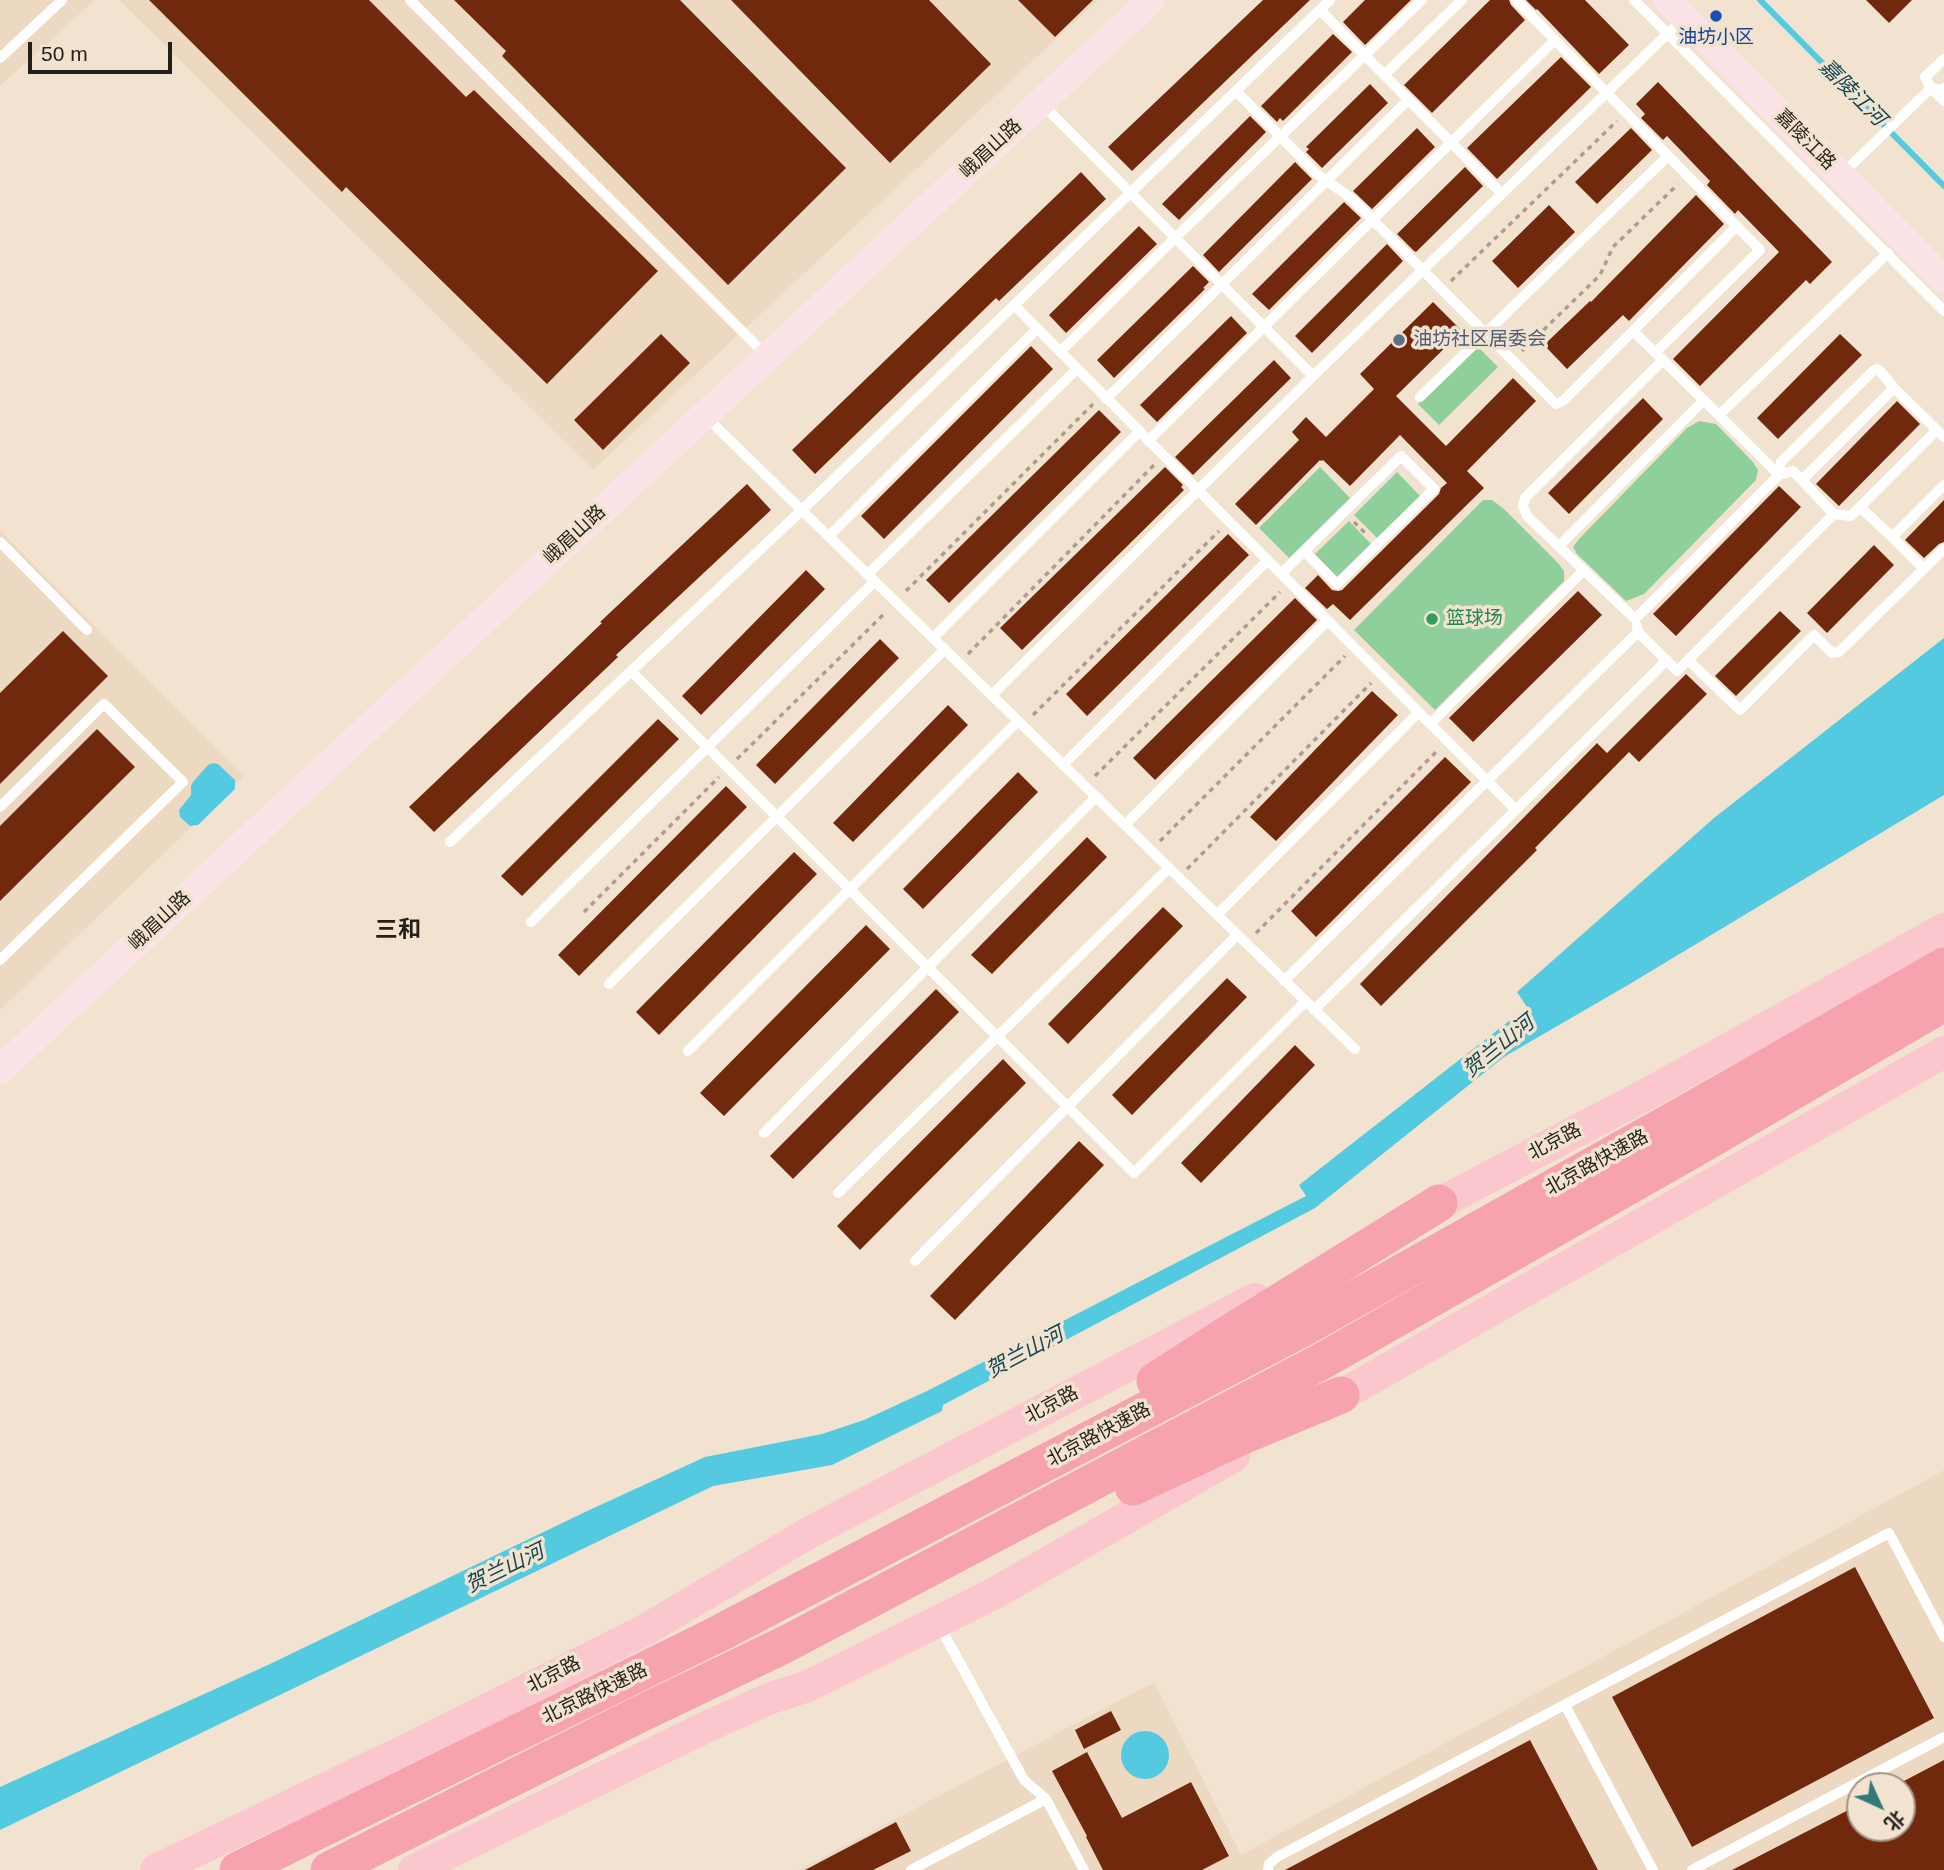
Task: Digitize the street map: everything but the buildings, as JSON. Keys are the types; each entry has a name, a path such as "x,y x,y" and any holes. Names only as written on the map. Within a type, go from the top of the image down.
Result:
{"highway":[{"name":"北京路快速路","path":"329,1870 784,1645 1324,1360 1692,1130 1944,966"},
{"name":"北京路快速路","path":"237,1870 714,1636 1303,1328 1944,1003"},
{"path":"714,1636 846,1548 1165,1376 1439,1203"},
{"path":"640,1714 788,1660 861,1629 1127,1489 1238,1438 1342,1395"}],"main road":[{"name":"北京路","path":"156,1870 408,1749 645,1630 824,1525 1649,1093 1944,929"},
{"path":"414,1870 708,1726 771,1698 808,1686 995,1593 1944,1052"}],"street":[{"name":"峨眉山路","path":"2,1064 1151,0"},
{"name":"嘉陵江路","path":"1673,17 1841,176 1944,280"}],"lane":[{"path":"0,58 62,0"},
{"path":"410,0 768,357"},
{"path":"450,842 802,510 1330,0"},
{"path":"1059,352 1422,0"},
{"path":"1384,75 1462,0"},
{"path":"1516,0 1760,250 1525,498 1522,506 1528,516 1635,619 1638,632 1677,671 1834,514"},
{"path":"1634,0 1673,17 1944,311"},
{"path":"1320,10 1502,194"},
{"path":"992,695 1313,376 1607,93 1673,17"},
{"path":"1148,441 1555,40"},
{"path":"1944,59 1925,77 1931,89 1944,101"},
{"path":"1931,89 1944,88"},
{"path":"1841,176 1931,89"},
{"path":"1236,91 1317,174 1351,198 1556,404 1563,401 1737,226"},
{"path":"1104,397 1408,100"},
{"path":"1041,102 1313,376"},
{"path":"1420,397 1668,156"},
{"path":"1719,415 1888,253"},
{"path":"1014,305 1516,810"},
{"path":"829,536 1037,329"},
{"path":"1633,331 1779,475"},
{"path":"531,922 708,747 1077,369"},
{"path":"1635,619 1779,475 1793,471 1834,514 1850,516 1941,433 1877,369 1781,462 1779,475"},
{"path":"1802,480 1894,388"},
{"path":"1559,546 1703,400"},
{"path":"705,415 1355,1049"},
{"path":"933,638 1139,432"},
{"path":"1281,574 1304,551 1401,456 1434,489 1338,584 1304,551"},
{"path":"1892,537 1944,485"},
{"path":"1860,506 1924,569"},
{"path":"0,542 87,630"},
{"path":"1688,660 1740,710 1814,635 1832,653 1839,652 1944,549"},
{"path":"1063,765 1267,561"},
{"path":"1430,724 1584,570"},
{"path":"1125,825 1327,621"},
{"path":"1284,981 1638,632"},
{"path":"608,984 945,649"},
{"path":"1314,1010 1667,660"},
{"path":"631,671 1134,1173 1306,1001"},
{"path":"0,807 104,704 183,782 0,960"},
{"path":"1217,915 1419,712"},
{"path":"688,1051 1021,724"},
{"path":"764,1133 1096,797"},
{"path":"838,1193 1169,868"},
{"path":"915,1261 1237,935"},
{"path":"1268,1870 1269,1864 1277,1857 1889,1534 1944,1637"},
{"path":"937,1622 1024,1780 1046,1799 1084,1870"},
{"path":"1565,1705 1653,1870"},
{"path":"1692,1870 1944,1737"},
{"path":"911,1870 1046,1799"}],"path":[{"path":"1443,289 1626,113"},
{"path":"1513,361 1600,275 1613,247 1687,175"},
{"path":"584,912 1104,397"},
{"path":"958,663 1163,456"},
{"path":"1344,512 1377,545"},
{"path":"1021,724 1228,522"},
{"path":"1085,786 1289,583"},
{"path":"1151,850 1353,647"},
{"path":"1179,878 1380,674"},
{"path":"1245,943 1447,741"}],"shaded area":[{"path":"0,0 95,0 0,86"},
{"path":"119,0 1098,0 593,470"},
{"path":"0,530 244,777 0,1010"},
{"path":"1944,1470 1944,1870 799,1870 1154,1682 1241,1855"}],"green space":[{"path":"1477,346 1498,367 1439,425 1418,404"},
{"path":"1699,421 1716,424 1753,462 1758,470 1756,480 1644,594 1626,601 1573,547 1687,428"},
{"path":"1320,467 1350,498 1289,558 1259,528"},
{"path":"1397,472 1421,497 1378,539 1354,515"},
{"path":"1483,500 1492,500 1504,509 1559,564 1564,571 1564,581 1435,710 1354,630"},
{"path":"1349,521 1371,544 1338,578 1315,554"}],"water":[{"name":"贺兰山河","path":"1944,638 1944,795 1504,1057 1315,1208 943,1405 942,1411 832,1465 713,1486 0,1830 0,1787 270,1664 705,1457 822,1434 864,1420 927,1391 1306,1196 1299,1185 1527,1007 1517,992 1714,818"},
{"path":"213,763 218,764 235,780 235,789 198,825 190,826 180,817 179,810 191,795 193,782"},
{"path":"1145,1731 1162,1738 1169,1755 1162,1772 1145,1779 1128,1772 1121,1755 1128,1738"}],"waterway":[{"name":"嘉陵江河","path":"1760,0 1944,186"}],"place":[{"name":"油坊小区","path":"1716,16"},
{"name":"油坊社区居委会","path":"1399,340"},
{"name":"篮球场","path":"1432,619"}],"district":[{"name":"三和","path":"398,931"}]}
